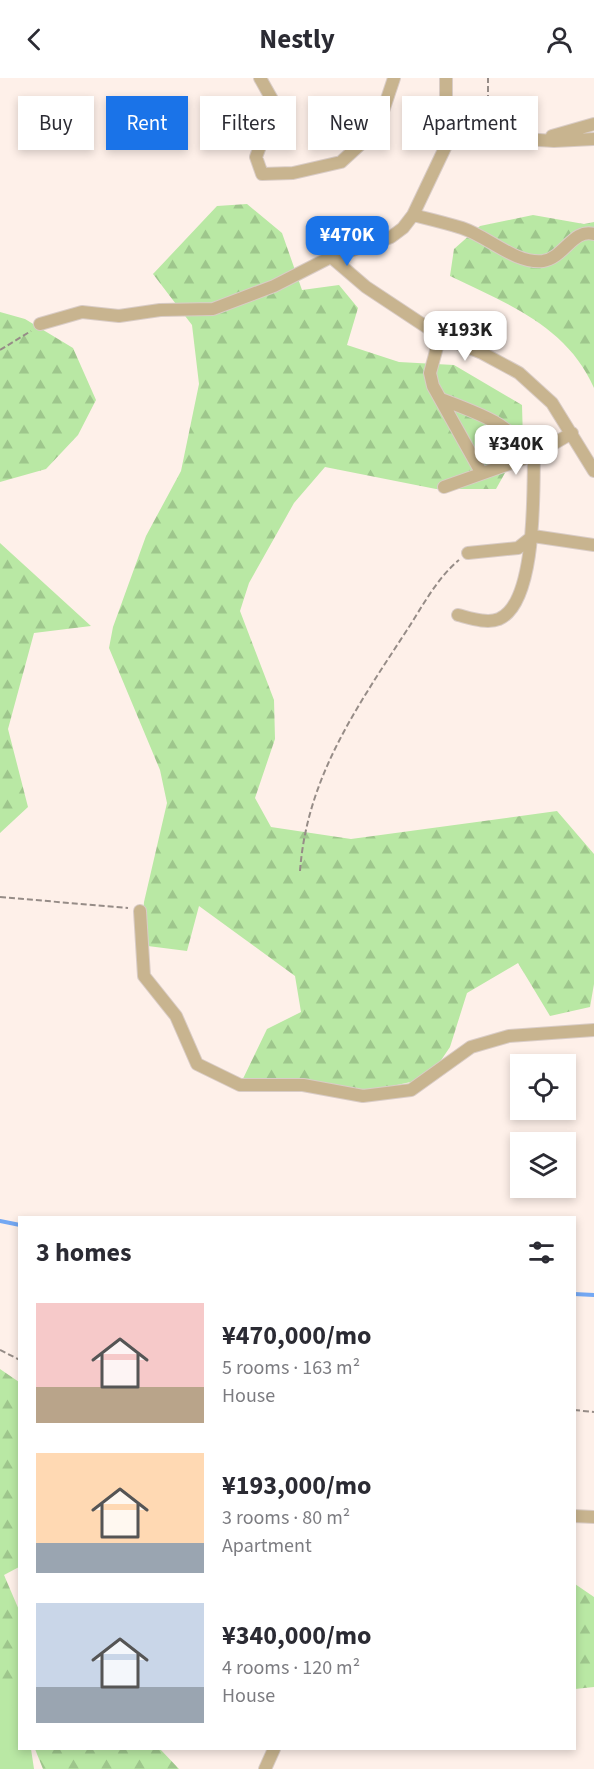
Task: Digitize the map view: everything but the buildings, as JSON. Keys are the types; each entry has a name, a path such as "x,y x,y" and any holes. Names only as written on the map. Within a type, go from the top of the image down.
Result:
{"street":[{"path":"260,78 274,103 275,123 262,141 256,157 262,174 293,172 341,162 377,129 394,78"},
{"path":"446,78 446,96"},
{"path":"538,140 594,124"},
{"path":"538,140 594,140"},
{"path":"40,324 82,312 119,316 160,310 213,309 274,286 331,257 391,237 403,228 413,215 444,150"},
{"path":"413,215 473,232 530,261 546,261 556,256 586,232 594,234"},
{"path":"331,257 366,286 440,336 482,353 519,373 552,403 594,471"},
{"path":"440,336 430,373 433,386 481,472"},
{"path":"441,399 486,415 506,428 534,455 533,536 524,579 507,613 498,620 458,615"},
{"path":"444,487 534,455 572,433"},
{"path":"468,553 518,548 533,536 594,545"},
{"path":"140,911 144,976 176,1016 197,1064 240,1085 303,1084 363,1096 411,1090 471,1047 509,1036 594,1030"},
{"path":"576,1516 594,1516"},
{"path":"265,1769 274,1750"}],"path":[{"path":"488,78 488,96"},
{"path":"0,350 40,324"},
{"path":"300,871 310,812 320,777 348,724 432,592 456,563 468,553"},
{"path":"0,897 140,911"},
{"path":"0,1350 18,1359"},
{"path":"576,1410 594,1412"}],"green space":[{"path":"247,204 282,233 302,290 339,285 358,308 347,345 399,362 454,365 522,405 523,441 496,489 436,489 325,467 294,503 249,583 240,611 274,700 275,739 255,798 271,827 351,839 557,811 594,854 594,984 590,1007 550,1016 518,963 467,993 450,1047 429,1078 374,1090 240,1085 267,1029 301,1012 295,976 199,906 187,951 140,945 144,902 167,803 160,770 109,648 113,627 146,536 181,471 199,384 192,325 153,274 217,206"},
{"path":"533,215 584,224 594,222 594,388 568,348 534,319 450,276 454,249 480,226"},
{"path":"0,312 25,319 73,348 96,400 78,435 46,469 0,482"},
{"path":"0,543 91,626 34,633 8,729 28,807 0,833"},
{"path":"0,1369 18,1381 18,1568 4,1575 18,1608 18,1717 0,1684"},
{"path":"0,1431 4,1575 18,1669 18,1750 31,1750 34,1769 0,1769"},
{"path":"576,1585 594,1597 594,1687 576,1689"},
{"path":"35,1750 161,1750 179,1769 43,1769"}],"waterway":[{"path":"0,1221 18,1225"},
{"path":"576,1294 594,1295"}]}
